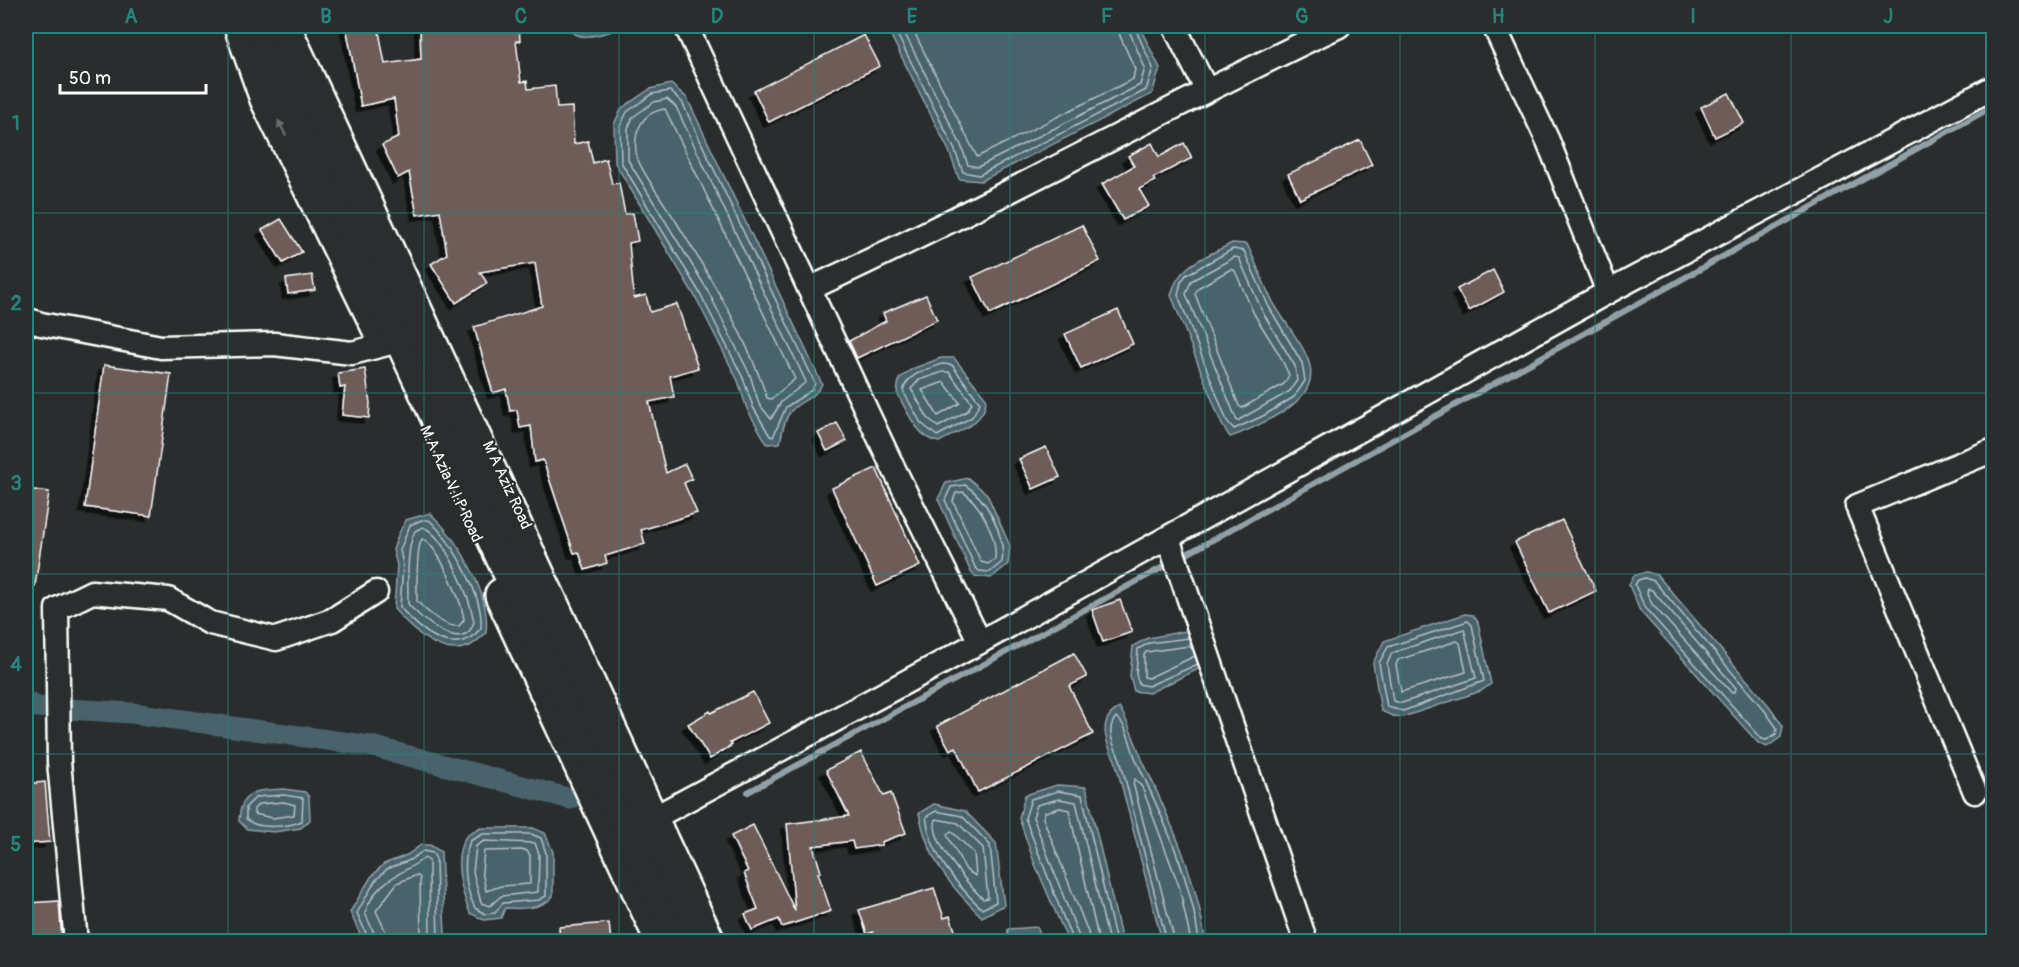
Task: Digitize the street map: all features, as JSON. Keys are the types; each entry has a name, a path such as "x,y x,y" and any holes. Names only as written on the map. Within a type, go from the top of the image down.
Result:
{"main road":[{"name":"M.A Azia V.I.P Road","path":"241,26 267,99 387,344 663,942"},
{"path":"260,26 393,321 682,942"},
{"path":"283,26 708,942"},
{"name":"M A Aziz Road","path":"300,26 718,942"}],"street":[{"path":"686,26 890,461 980,642"},
{"path":"1174,26 1206,89"},
{"path":"809,289 900,247 1206,89 1339,26"},
{"path":"1494,26 1548,141 1608,292"},
{"path":"659,815 980,642 1608,292 1994,87"},
{"path":"26,319 41,324 161,347 274,344 352,353 387,344"},
{"path":"1975,792 1857,506 1994,450"},
{"path":"1168,538 1306,942"},
{"path":"76,942 59,762 57,609 92,592 168,600 210,623 276,639 332,620 375,592"}],"water":[{"path":"566,26 614,26 612,31 599,35 581,36 570,31"},
{"path":"886,26 1139,26 1160,68 1152,94 981,181 959,179 949,151"},
{"path":"671,84 687,98 822,384 816,393 795,407 789,414 780,443 767,444 747,409 738,381 696,298 615,163 614,124 622,108 650,89"},
{"path":"1232,243 1247,244 1272,300 1303,348 1311,373 1308,386 1300,398 1284,411 1251,429 1230,437 1222,425 1171,295 1180,275 1187,268"},
{"path":"941,358 954,358 986,398 985,407 977,420 939,442 925,436 919,430 897,393 899,379 912,369"},
{"path":"968,478 987,494 1010,546 1008,564 991,578 975,576 970,570 938,499 946,483"},
{"path":"430,513 461,552 478,584 483,601 486,633 467,647 446,648 426,639 394,609 397,565 393,550 398,535 406,520"},
{"path":"1646,572 1657,575 1770,707 1783,726 1781,737 1767,747 1758,743 1640,611 1629,585 1633,576"},
{"path":"1465,614 1473,615 1478,622 1491,684 1481,691 1403,717 1381,711 1373,663 1384,641"},
{"path":"1191,630 1205,666 1149,693 1134,691 1130,676 1133,646 1148,638"},
{"path":"1120,708 1181,848 1196,894 1205,941 1162,941 1115,760 1106,738 1108,718"},
{"path":"1057,785 1086,787 1122,941 1068,941 1034,862 1019,818 1025,795"},
{"path":"284,789 305,792 309,797 310,820 301,828 274,832 247,829 239,821 243,802 252,793"},
{"path":"934,804 965,811 996,843 1004,905 982,917 942,871 928,845 919,813"},
{"path":"481,828 533,828 545,833 553,852 553,896 548,901 531,908 505,908 501,918 484,920 470,913 461,886 459,856 466,836"},
{"path":"421,845 430,845 441,852 445,934 443,941 367,941 360,934 350,912 371,877 384,864 407,855"},
{"path":"1037,927 1043,941 1007,941 1008,929"}],"building":[{"path":"346,26 378,26 385,64 421,59 420,26 519,26 520,41 516,41 521,82 527,81 528,89 555,86 557,108 572,107 574,144 588,141 593,163 606,159 612,184 619,183 625,214 633,213 638,241 629,243 634,298 646,295 650,312 677,304 698,368 670,376 674,397 649,402 666,473 685,464 692,479 684,483 697,513 641,530 645,544 605,556 607,563 585,570 579,552 574,553 543,460 535,462 531,426 520,428 517,410 510,411 506,389 493,393 474,327 542,306 535,263 480,272 487,283 456,303 431,264 447,254 440,211 417,215 409,172 398,178 382,145 399,137 394,99 361,106"},
{"path":"864,35 880,66 769,122 754,91"},
{"path":"1729,93 1744,123 1715,137 1701,107"},
{"path":"1360,140 1372,165 1300,199 1288,174"},
{"path":"1152,143 1159,157 1184,143 1192,158 1153,178 1155,181 1139,189 1149,206 1123,220 1102,184 1134,166 1128,156"},
{"path":"281,219 302,252 283,263 262,230"},
{"path":"1082,225 1100,261 990,314 972,277"},
{"path":"1493,270 1504,292 1469,311 1457,289"},
{"path":"312,275 315,290 288,294 286,279"},
{"path":"926,295 937,320 857,358 849,341 886,321 883,313"},
{"path":"1118,310 1133,344 1081,368 1065,334"},
{"path":"104,365 171,374 151,516 85,507"},
{"path":"365,369 370,403 369,418 342,415 345,387 340,388 338,373"},
{"path":"837,423 847,441 827,451 818,433"},
{"path":"1046,447 1060,477 1033,489 1019,459"},
{"path":"876,468 920,566 877,586 832,488"},
{"path":"26,489 49,492 35,586 26,586"},
{"path":"1562,520 1596,591 1549,613 1515,542"},
{"path":"1120,600 1132,632 1103,642 1092,610"},
{"path":"1074,653 1087,677 1069,686 1093,734 978,792 956,747 950,750 937,726"},
{"path":"753,692 769,723 730,743 732,745 710,759 688,724 710,711 711,713"},
{"path":"861,752 884,796 891,793 906,833 881,842 882,845 854,849 852,841 813,846 821,872 818,873 831,911 782,927 779,919 752,930 745,914 758,909 744,873 748,871 731,836 753,825 795,911 787,824 849,816 826,770"},
{"path":"45,782 50,842 26,844 26,784"},
{"path":"934,888 944,918 950,916 959,942 875,942 873,932 867,934 859,910"},
{"path":"59,901 62,942 31,942 27,903"},
{"path":"609,923 611,942 560,942 559,927"}],"waterway":[{"path":"748,792 1178,559 1994,106"},
{"path":"26,701 37,707 132,713 371,746 571,799"}]}
